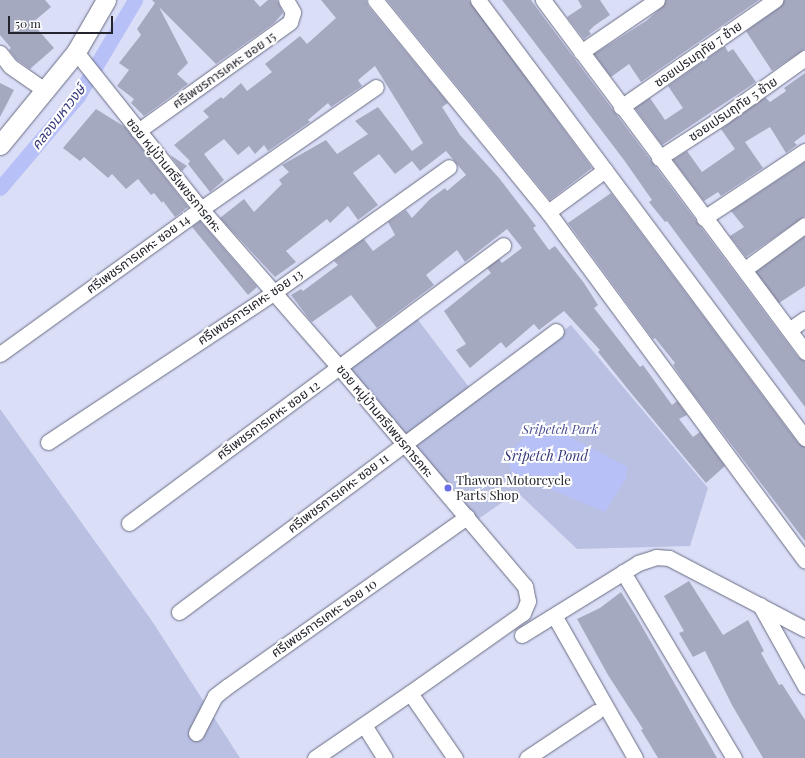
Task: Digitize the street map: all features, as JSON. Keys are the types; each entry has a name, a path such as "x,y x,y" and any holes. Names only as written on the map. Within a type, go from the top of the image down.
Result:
{"street":[{"path":"0,145 46,91 76,52 106,0"},
{"name":"ศรีเพชรการเคหะ ซอย 15","path":"138,130 290,22 292,12 286,0"},
{"path":"376,0 548,212 805,560"},
{"path":"478,0 805,438"},
{"path":"543,0 704,218 745,269 805,352"},
{"path":"581,52 657,0"},
{"name":"ซอยเปรมฤทัย 7 ซ้าย","path":"621,107 775,0"},
{"name":"ซอย หมู่บ้านศรีเพชรการคหะ","path":"76,52 101,86 201,209 273,293 340,367 525,586 528,601 523,613 315,758"},
{"path":"0,53 5,65 46,91"},
{"name":"ซอยเปรมฤทัย 5 ซ้าย","path":"659,158 724,116 805,58"},
{"name":"ศรีเพชรการเคหะ ซอย 14","path":"0,354 201,209 376,87"},
{"path":"704,218 805,151"},
{"name":"ศรีเพชรการเคหะ ซอย 13","path":"48,442 273,293 449,167"},
{"path":"548,212 605,170"},
{"path":"745,269 805,225"},
{"name":"ศรีเพชรการเคหะ ซอย 12","path":"129,523 503,245"},
{"path":"789,330 805,319"},
{"name":"ศรีเพชรการเคหะ ซอย 11","path":"179,612 556,331"},
{"name":"ศรีเพชรการเคหะ ซอย 10","path":"196,733 216,696 228,686 467,517"},
{"path":"522,635 555,617 623,572 648,558 669,558 805,629"},
{"path":"623,572 734,758"},
{"path":"760,605 805,686"},
{"path":"555,617 635,758"},
{"path":"410,693 455,758"},
{"path":"527,758 596,712"},
{"path":"364,725 385,758"}],"green space":[{"name":"Sripetch Park","path":"415,316 475,395 571,325 708,488 690,546 577,549 517,492 474,522 340,369"},
{"path":"0,409 152,621 240,758 0,758"}],"water":[{"name":"Sripetch Pond","path":"536,424 548,425 627,467 626,478 605,512 512,473 507,456"}],"building":[{"path":"0,0 45,0 51,7 32,23 54,48 30,69 16,59 9,50 11,48 0,35"},
{"path":"152,0 254,0 260,7 268,0 277,0 283,13 274,23 216,64 159,7 188,63 177,74 188,84 144,116 131,103 134,99 117,86 129,70 119,63 141,35 137,29 155,3"},
{"path":"321,0 366,0 368,6 448,103 442,107 460,135 499,178 536,226 533,228 549,250 555,246 584,283 598,305 594,308 640,367 643,365 672,405 677,401 687,415 679,419 693,437 700,432 725,466 706,483 598,352 600,350 564,311 539,330 534,324 506,348 501,342 470,368 456,350 466,344 444,311 491,273 487,268 499,259 502,263 522,248 507,229 465,262 457,250 426,275 434,285 377,328 351,295 312,322 310,320 291,295 301,289 303,291 338,265 334,261 364,239 373,251 395,235 388,222 406,210 412,218 430,199 445,188 447,191 466,175 446,151 420,171 412,161 395,174 379,154 353,173 378,205 358,220 348,206 330,223 327,219 286,251 296,262 275,277 220,218 244,199 254,212 282,184 279,180 289,172 282,165 326,140 337,154 368,134 355,121 378,107 412,151 423,143 375,66 358,80 362,86 331,107 328,103 308,120 310,122 268,151 264,145 255,154 249,146 238,155 224,139 204,154 224,180 210,192 188,164 190,161 174,145 209,117 203,111 221,97 223,99 241,83 247,91 272,72 265,64 300,36 307,44 336,18"},
{"path":"387,0 469,0 592,168 550,200"},
{"path":"502,0 531,0 798,357 805,361 805,407 667,221 665,222 649,202 652,200 624,160"},
{"path":"578,0 600,0 610,15 594,26 589,31 591,34 584,39 567,17 582,7"},
{"path":"666,0 759,0 641,82 629,64 611,77 594,54 646,21 662,7"},
{"path":"784,0 805,0 805,49 772,71 746,31 780,7"},
{"path":"725,46 728,52 733,49 756,82 662,145 635,108 650,98 665,120 683,108 668,86"},
{"path":"805,73 805,134 794,142 797,145 786,153 770,127 745,142 763,168 721,196 718,192 704,201 673,160 687,151 702,172 735,149 721,129 765,97 770,102 786,91 784,88"},
{"path":"0,83 14,90 0,117"},
{"path":"96,109 125,127 188,207 175,217 163,201 162,203 154,193 151,195 138,179 126,189 112,174 108,178 84,157 80,161 63,148"},
{"path":"170,155 187,166 182,171"},
{"path":"805,162 805,216 746,257 730,236 744,227 731,211"},
{"path":"611,193 798,443 805,447 805,541 690,390 673,365 675,363 655,338 653,339 568,223"},
{"path":"200,221 257,287 248,295 192,227"},
{"path":"805,236 805,286 779,303 756,272"},
{"path":"689,581 723,635 748,620 764,651 761,653 779,685 782,684 805,720 805,758 763,758 732,705 705,651 693,657 679,633 684,631 664,596"},
{"path":"621,592 717,758 658,758 641,730 643,729 608,675 577,619 600,608"}],"waterway":[{"name":"คลองมหาวงษ์","path":"0,188 78,96 135,0"}],"place":[{"name":"Thawon Motorcycle Parts Shop","path":"448,488"}]}
